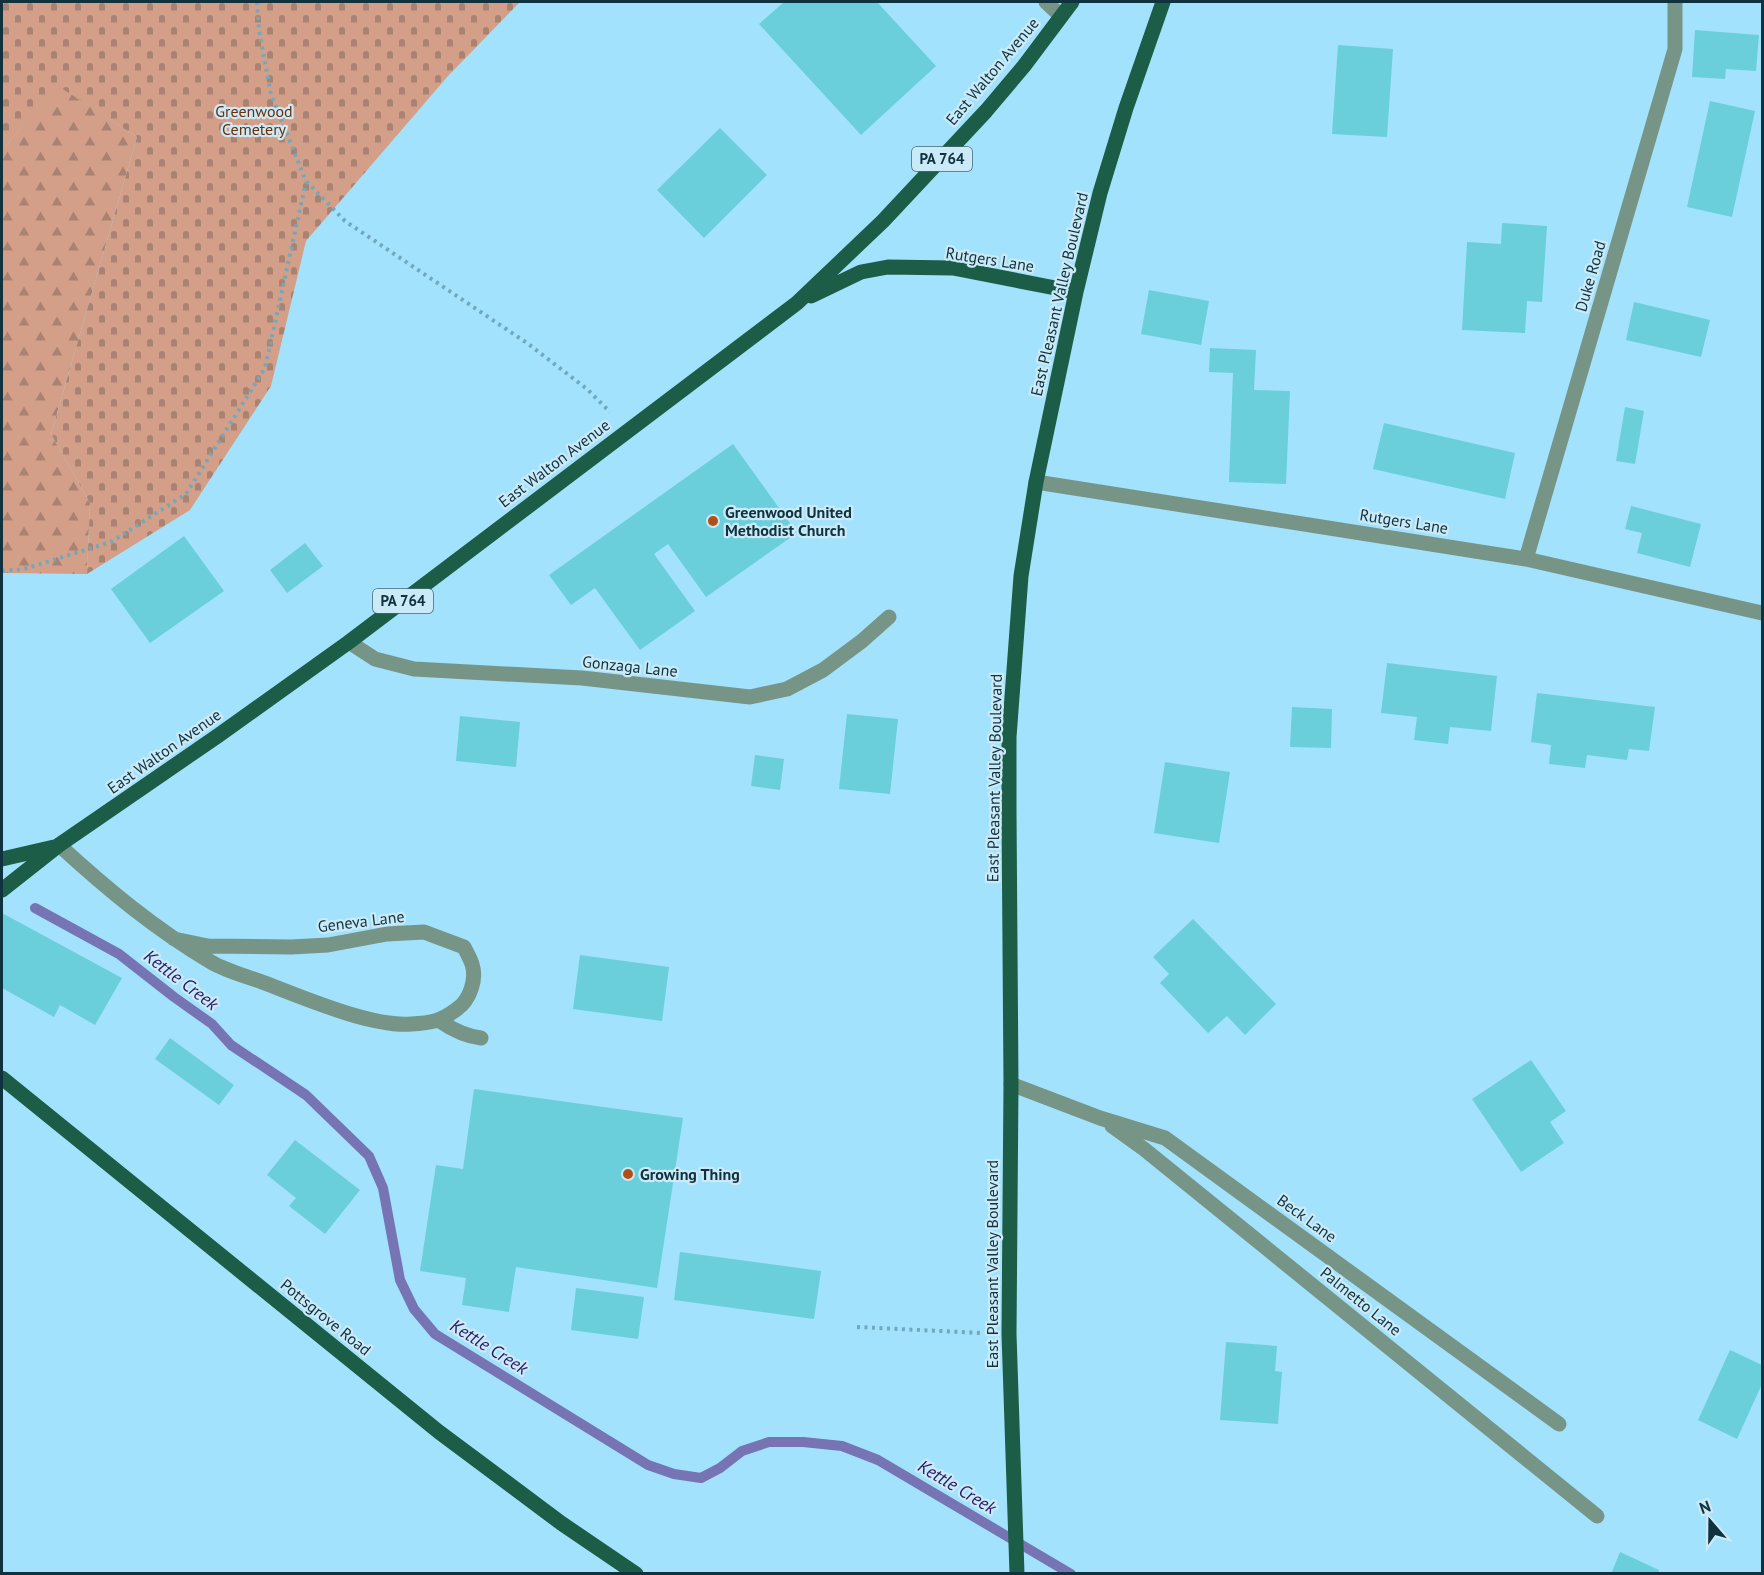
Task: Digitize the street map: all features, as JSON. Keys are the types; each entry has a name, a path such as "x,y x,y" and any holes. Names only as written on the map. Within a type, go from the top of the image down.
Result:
{"main road":[{"name":"East Walton Avenue","path":"2,890 59,845 349,642 797,303 883,221 970,128 1024,66 1072,2"},
{"name":"East Pleasant Valley Boulevard","path":"1017,1569 1009,1334 1010,737 1021,576 1036,482 1076,292 1100,194 1162,2"},
{"name":"Rutgers Lane","path":"797,303 861,272 888,267 953,268 1076,292"},
{"path":"2,859 59,845"},
{"name":"Pottsgrove Road","path":"2,1078 439,1432 561,1523 636,1574"}],"street":[{"path":"1046,2 1061,16"},
{"name":"Duke Road","path":"1526,559 1675,49 1675,2"},
{"name":"Rutgers Lane","path":"1036,482 1526,559 1762,613"},
{"name":"Gonzaga Lane","path":"349,642 375,659 414,669 582,678 750,697 787,689 823,670 862,641 889,617"},
{"name":"Geneva Lane","path":"59,845 106,889 174,939 214,964 315,1002 374,1020 409,1025 440,1021 463,1005 472,988 473,966 464,947 424,932 387,934 328,945 291,947 207,946 174,939"},
{"path":"440,1021 460,1033 481,1038"},
{"name":"Beck Lane","path":"1011,1084 1100,1118 1165,1138 1559,1424"},
{"name":"Palmetto Lane","path":"1100,1118 1144,1149 1597,1516"}],"path":[{"path":"257,2 259,30 271,95 306,181 345,221 458,295 587,389 627,431"},
{"path":"2,571 24,569 111,542 186,494 265,368 306,181"},
{"path":"857,1327 1009,1334"}],"green space":[{"name":"Greenwood Cemetery","path":"2,2 520,2 448,76 306,241 271,386 190,510 87,574 90,503 51,434 137,137 58,86 2,150"},
{"path":"58,85 137,137 51,434 90,503 87,574 2,573 2,150"}],"building":[{"path":"784,2 877,2 936,66 861,135 759,24"},
{"path":"1695,30 1759,35 1756,71 1726,69 1725,79 1692,77"},
{"path":"1338,45 1393,49 1387,137 1332,134"},
{"path":"1710,101 1755,111 1732,217 1687,207"},
{"path":"720,128 767,175 704,238 657,190"},
{"path":"1502,223 1547,226 1542,302 1527,301 1525,333 1462,330 1467,242 1501,244"},
{"path":"1149,290 1209,301 1201,345 1141,334"},
{"path":"1634,302 1710,320 1701,357 1626,340"},
{"path":"1210,348 1256,350 1254,390 1290,391 1286,484 1229,482 1233,373 1209,372"},
{"path":"1625,407 1644,411 1635,464 1616,461"},
{"path":"1384,423 1515,453 1505,499 1373,469"},
{"path":"733,444 797,533 706,597 668,544 654,554 695,611 640,650 595,588 571,605 549,575"},
{"path":"1631,506 1701,524 1690,567 1637,553 1642,533 1625,529"},
{"path":"184,536 224,591 150,643 111,589"},
{"path":"305,543 323,566 287,593 270,570"},
{"path":"1387,663 1497,676 1491,731 1450,727 1448,744 1414,740 1417,717 1381,713"},
{"path":"1537,693 1655,707 1649,751 1629,749 1627,760 1587,755 1585,768 1549,764 1551,745 1531,742"},
{"path":"1292,707 1332,709 1331,748 1290,747"},
{"path":"847,714 898,719 890,794 839,789"},
{"path":"460,716 520,722 516,767 456,761"},
{"path":"755,755 784,759 780,790 751,786"},
{"path":"1165,762 1230,772 1219,843 1154,833"},
{"path":"2,913 122,978 95,1025 60,1005 54,1017 2,988"},
{"path":"1193,919 1276,1004 1245,1035 1227,1016 1208,1033 1160,983 1169,974 1153,957"},
{"path":"580,955 669,967 662,1021 573,1009"},
{"path":"170,1038 234,1085 219,1105 155,1059"},
{"path":"1531,1060 1566,1111 1550,1122 1564,1143 1521,1172 1472,1099"},
{"path":"474,1089 683,1118 657,1288 516,1267 509,1312 462,1305 466,1278 420,1271 436,1165 463,1169"},
{"path":"295,1140 360,1190 325,1234 289,1206 296,1198 267,1175"},
{"path":"680,1252 821,1271 814,1319 674,1300"},
{"path":"576,1288 644,1297 638,1339 571,1330"},
{"path":"1226,1342 1277,1346 1275,1371 1282,1372 1278,1424 1220,1420"},
{"path":"1730,1350 1762,1365 1762,1384 1737,1439 1698,1420"},
{"path":"1620,1552 1659,1570 1658,1574 1611,1574"}],"waterway":[{"name":"Kettle Creek","path":"35,908 119,954 212,1024 231,1045 306,1095 369,1156 383,1188 400,1280 414,1309 435,1334 648,1465 674,1474 701,1478 720,1468 742,1451 769,1442 803,1442 842,1446 878,1460 1071,1574"}],"place":[{"name":"Greenwood United Methodist Church","path":"713,521"},
{"name":"Growing Thing","path":"628,1174"}]}
